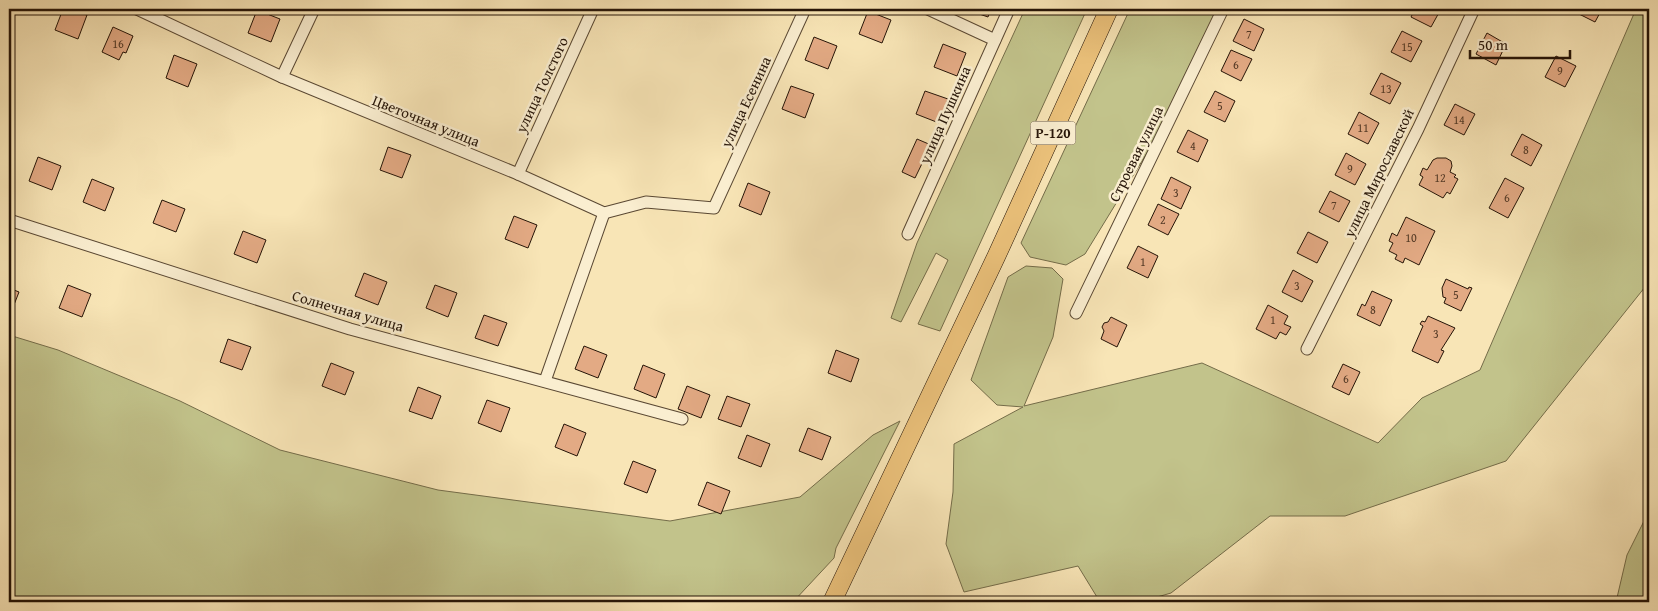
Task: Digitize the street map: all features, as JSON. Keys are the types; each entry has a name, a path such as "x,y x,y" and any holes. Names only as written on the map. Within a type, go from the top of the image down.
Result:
{"main road":[{"name":"Р-120","path":"832,602 992,265 1109,9"}],"street":[{"name":"Цветочная улица","path":"137,9 282,77 518,174 604,213"},
{"path":"282,77 314,9"},
{"name":"улица Толстого","path":"518,174 593,9"},
{"name":"улица Есенина","path":"604,213 646,202 714,208 805,9"},
{"path":"928,9 995,40"},
{"name":"улица Пушкина","path":"908,234 1010,9"},
{"name":"Строевая улица","path":"1076,313 1223,9"},
{"name":"улица Мирославской","path":"1308,350 1418,129 1474,9"},
{"path":"545,381 604,213"},
{"name":"Солнечная улица","path":"9,220 350,329 682,419"}],"green space":[{"path":"1025,9 1087,9 940,331 918,324 948,260 936,253 901,322 891,318 917,243"},
{"path":"1130,9 1220,9 1158,135 1085,254 1066,265 1030,257 1021,243"},
{"path":"1636,9 1649,9 1649,282 1506,461 1345,516 1270,516 1171,593 1140,602 1100,602 1078,566 964,592 946,544 953,492 954,444 1023,407 997,405 971,380 1008,277 1026,266 1052,268 1063,279 1053,337 1024,406 1202,363 1378,443 1422,398 1480,370"},
{"path":"9,335 58,350 180,401 280,450 438,490 670,521 800,497 873,435 900,421 836,548 834,558 793,602 9,602"},
{"path":"1649,511 1649,602 1616,602 1627,555"}],"building":[{"path":"63,9 87,15 78,39 55,30"},
{"path":"965,9 991,9 988,17"},
{"path":"1415,9 1441,9 1431,27 1411,17"},
{"path":"1577,9 1602,9 1595,22 1575,12"},
{"path":"257,10 280,19 271,42 248,33"},
{"path":"868,11 891,20 882,43 859,34"},
{"path":"1244,19 1264,29 1254,51 1233,41"},
{"path":"113,27 133,36 126,53 123,52 119,60 102,52"},
{"path":"1402,31 1422,41 1411,62 1391,52"},
{"path":"1487,33 1506,44 1496,65 1476,54"},
{"path":"814,37 837,46 828,69 805,60"},
{"path":"943,44 966,53 957,76 934,67"},
{"path":"1231,50 1252,59 1241,81 1221,71"},
{"path":"174,55 197,64 188,87 166,78"},
{"path":"1556,56 1576,66 1565,87 1545,77"},
{"path":"1381,73 1401,83 1390,104 1370,94"},
{"path":"791,86 814,94 805,118 782,109"},
{"path":"925,91 948,99 939,123 916,114"},
{"path":"1215,91 1235,101 1225,122 1204,112"},
{"path":"1455,104 1475,114 1464,135 1444,125"},
{"path":"1359,112 1379,123 1368,144 1348,134"},
{"path":"1188,130 1208,140 1198,162 1177,152"},
{"path":"1522,134 1542,145 1531,166 1511,155"},
{"path":"917,139 931,145 915,178 902,172"},
{"path":"388,147 411,155 402,178 380,170"},
{"path":"1346,153 1366,164 1355,185 1335,175"},
{"path":"38,157 61,166 52,190 29,181"},
{"path":"1446,158 1451,161 1450,172 1456,175 1454,177 1458,179 1450,194 1447,192 1443,198 1419,185 1423,177 1420,175 1423,168 1427,170 1433,160"},
{"path":"1171,177 1191,187 1181,209 1161,199"},
{"path":"1505,178 1524,188 1508,218 1489,208"},
{"path":"92,179 114,188 105,211 83,202"},
{"path":"748,183 770,192 761,215 739,206"},
{"path":"1330,191 1350,201 1339,222 1319,212"},
{"path":"162,200 185,209 176,232 153,223"},
{"path":"1158,204 1179,214 1168,235 1148,225"},
{"path":"514,216 537,225 528,248 505,239"},
{"path":"1406,217 1435,231 1419,265 1405,258 1403,263 1395,259 1397,255 1389,251 1393,243 1389,241 1392,233 1397,236"},
{"path":"243,231 266,240 257,263 234,254"},
{"path":"1308,232 1328,242 1317,263 1297,253"},
{"path":"1138,246 1158,256 1148,278 1127,268"},
{"path":"1293,270 1313,281 1302,302 1282,292"},
{"path":"364,273 387,282 378,305 355,296"},
{"path":"1446,279 1468,289 1469,287 1472,288 1461,311 1444,303 1446,298 1443,297 1442,288"},
{"path":"68,285 91,294 82,317 59,308"},
{"path":"435,285 457,293 448,317 426,308"},
{"path":"9,288 19,292 10,315 9,314"},
{"path":"1372,291 1392,300 1380,326 1357,315 1362,304 1365,306"},
{"path":"1268,305 1288,316 1284,324 1291,327 1286,335 1280,332 1276,339 1256,329"},
{"path":"484,315 507,323 498,346 475,338"},
{"path":"1428,316 1455,328 1441,350 1444,351 1438,363 1412,351 1423,326 1420,324 1422,321 1425,322"},
{"path":"1111,317 1127,325 1117,347 1101,339 1104,331 1102,327"},
{"path":"228,339 251,347 242,370 220,362"},
{"path":"584,346 607,355 598,378 575,369"},
{"path":"836,350 859,359 851,382 828,373"},
{"path":"331,363 354,372 345,395 322,386"},
{"path":"1343,364 1360,372 1349,395 1332,387"},
{"path":"643,365 665,374 656,398 634,389"},
{"path":"687,386 710,395 701,418 678,409"},
{"path":"418,387 441,396 432,419 409,411"},
{"path":"727,396 750,404 741,427 718,419"},
{"path":"487,400 510,408 501,432 478,423"},
{"path":"564,424 586,433 577,456 555,447"},
{"path":"808,428 831,437 822,460 799,451"},
{"path":"747,435 770,444 761,467 738,458"},
{"path":"633,461 656,470 647,493 624,484"},
{"path":"707,482 730,491 721,514 698,505"}]}
